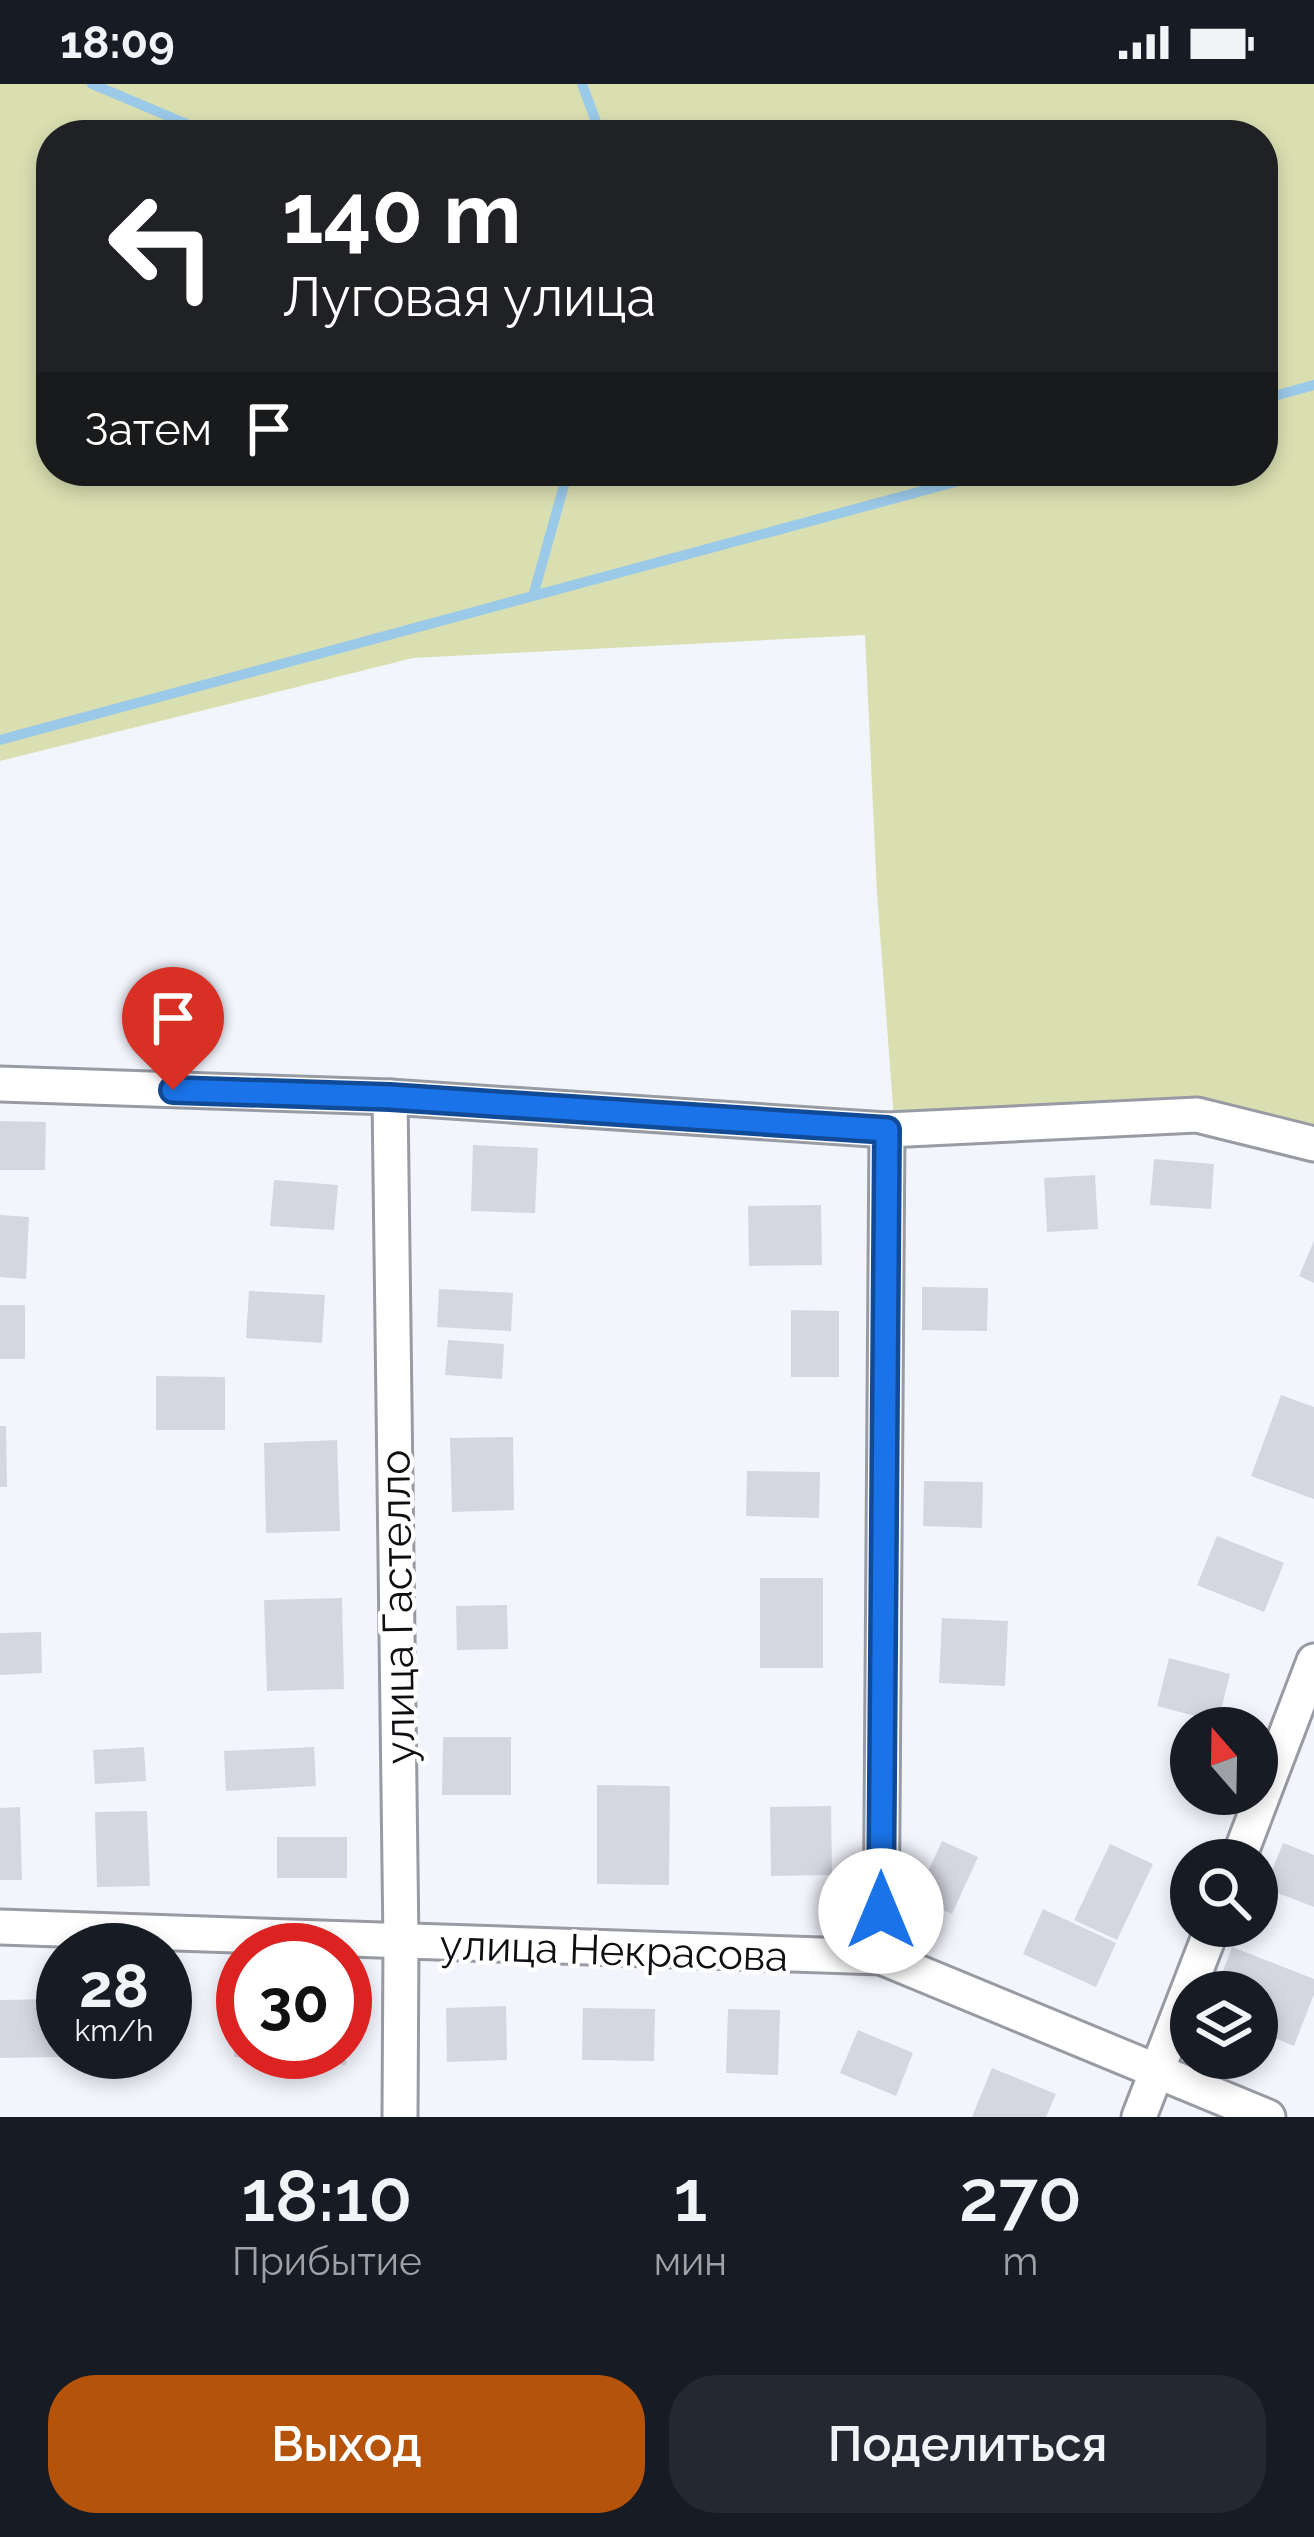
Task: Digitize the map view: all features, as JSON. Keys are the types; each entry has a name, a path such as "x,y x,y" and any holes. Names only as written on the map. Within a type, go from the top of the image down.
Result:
{"street":[{"path":"0,1084 390,1097 887,1130 1197,1115 1314,1144"},
{"name":"улица Гастелло","path":"390,1097 400,2117"},
{"path":"880,1957 887,1130"},
{"path":"1246,1839 1314,1661"},
{"name":"улица Некрасова","path":"0,1927 880,1957 1268,2117"},
{"path":"1139,2117 1206,1947"}],"green space":[{"path":"0,84 1314,84 1314,1133 894,1120 865,635 413,658 0,761"}],"building":[{"path":"0,1121 46,1122 45,1170 0,1170"},
{"path":"473,1145 538,1148 535,1213 471,1211"},
{"path":"1154,1159 1214,1164 1211,1209 1150,1205"},
{"path":"1095,1175 1098,1229 1047,1232 1044,1178"},
{"path":"274,1180 338,1185 334,1230 270,1226"},
{"path":"821,1205 822,1265 749,1266 748,1206"},
{"path":"0,1215 29,1217 26,1279 0,1277"},
{"path":"1314,1241 1314,1283 1299,1276"},
{"path":"922,1287 988,1288 987,1331 922,1330"},
{"path":"439,1289 513,1293 511,1331 437,1327"},
{"path":"249,1291 325,1295 322,1343 246,1338"},
{"path":"0,1305 25,1305 25,1359 0,1359"},
{"path":"791,1310 839,1311 839,1377 791,1377"},
{"path":"448,1340 504,1344 502,1379 445,1375"},
{"path":"156,1376 225,1377 225,1430 156,1430"},
{"path":"1281,1395 1314,1407 1314,1499 1251,1476"},
{"path":"0,1426 6,1426 7,1487 0,1487"},
{"path":"513,1437 514,1510 452,1512 450,1438"},
{"path":"337,1440 340,1531 266,1533 264,1443"},
{"path":"747,1471 820,1472 819,1518 746,1516"},
{"path":"924,1481 983,1482 982,1528 923,1526"},
{"path":"1217,1536 1284,1563 1264,1612 1197,1585"},
{"path":"760,1578 823,1578 823,1668 760,1668"},
{"path":"342,1598 344,1689 267,1691 264,1600"},
{"path":"507,1605 508,1649 457,1650 456,1606"},
{"path":"942,1618 1008,1621 1005,1686 939,1683"},
{"path":"41,1632 42,1673 0,1675 0,1633"},
{"path":"1169,1658 1230,1674 1222,1707 1157,1706"},
{"path":"443,1737 511,1737 511,1795 442,1795"},
{"path":"144,1747 146,1781 95,1784 93,1750"},
{"path":"314,1747 316,1786 226,1791 224,1751"},
{"path":"597,1785 670,1786 669,1885 597,1884"},
{"path":"831,1806 832,1875 771,1876 770,1807"},
{"path":"20,1807 22,1880 0,1880 0,1808"},
{"path":"147,1811 150,1886 97,1887 95,1812"},
{"path":"277,1837 347,1837 347,1878 277,1878"},
{"path":"942,1841 978,1857 952,1914 916,1898"},
{"path":"1283,1843 1314,1855 1314,1907 1278,1893 1278,1856"},
{"path":"1110,1844 1153,1864 1117,1940 1074,1920"},
{"path":"1043,1909 1116,1943 1096,1987 1023,1954"},
{"path":"1232,1947 1314,1979 1314,1994 1294,2046 1278,2040 1278,1971 1223,1971"},
{"path":"36,1999 36,2057 0,2058 0,2000"},
{"path":"506,2006 507,2060 447,2062 446,2008"},
{"path":"583,2008 655,2009 654,2061 582,2060"},
{"path":"728,2009 780,2010 778,2075 726,2073"},
{"path":"858,2030 913,2053 896,2096 840,2073"},
{"path":"992,2068 1056,2094 1046,2117 972,2117"}],"waterway":[{"path":"92,84 177,120"},
{"path":"582,84 595,120"},
{"path":"1278,395 1314,385"},
{"path":"533,596 564,486"},
{"path":"0,740 940,486"}],"route":[{"path":"173,1090 390,1097 887,1130 881,1911"}]}
